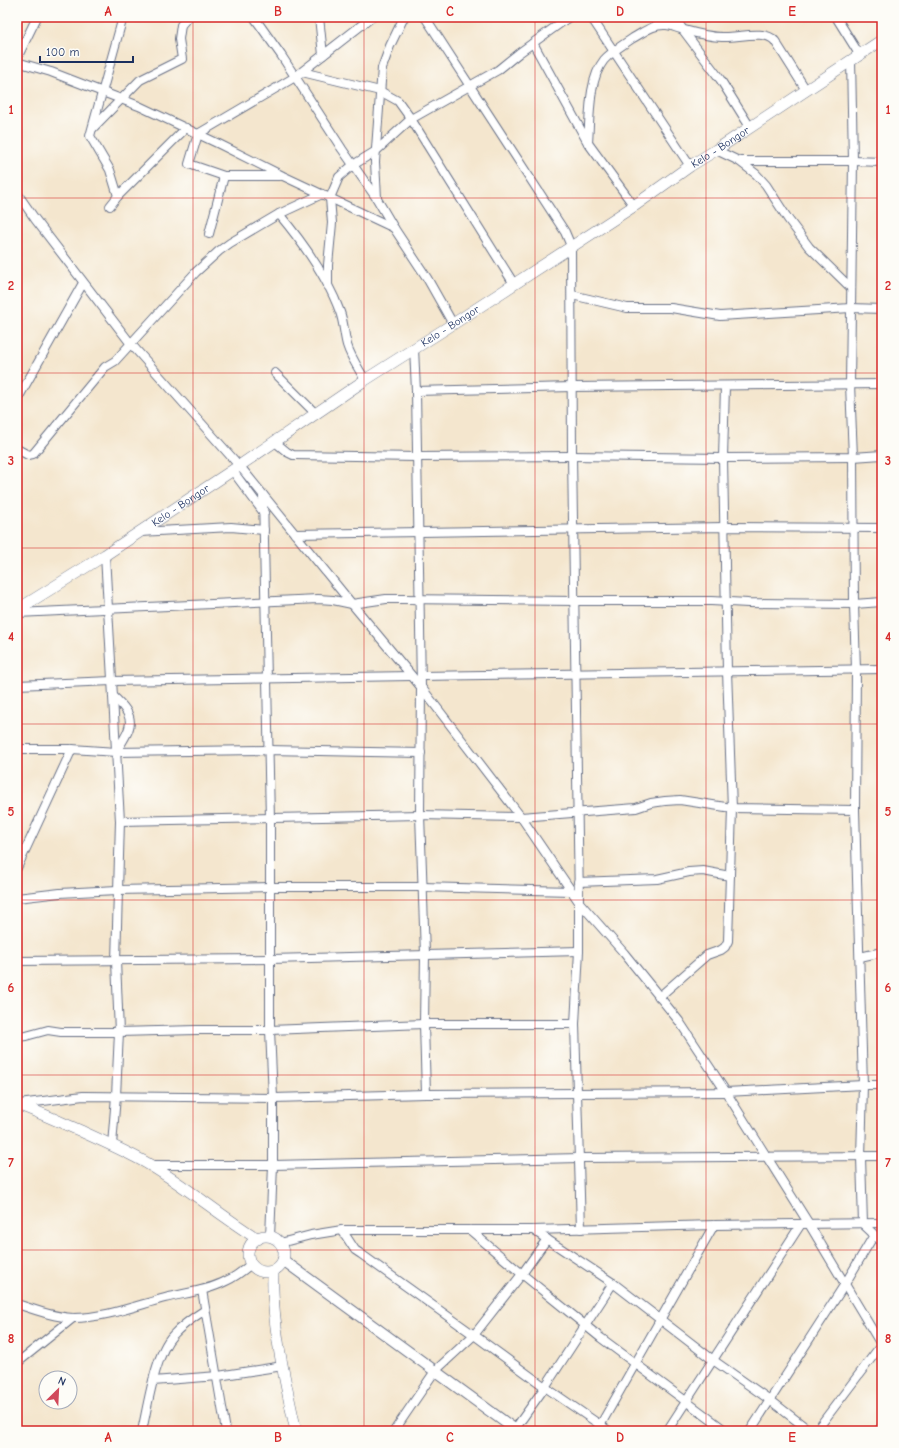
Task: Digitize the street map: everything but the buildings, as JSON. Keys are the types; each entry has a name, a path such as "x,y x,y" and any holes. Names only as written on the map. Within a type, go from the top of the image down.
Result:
{"highway":[{"name":"Kelo - Bongor","path":"17,610 140,532 275,442 315,413 634,206 690,166 882,40"},
{"path":"17,1104 35,1110 112,1145 150,1165 258,1239"},
{"path":"234,1224 250,1248"},
{"path":"260,1271 273,1271 283,1260 283,1248 280,1243 270,1237 258,1239 253,1243 248,1254 251,1264 260,1271 272,1292"},
{"path":"273,1271 272,1292 283,1366 296,1431"}],"main road":[{"path":"283,1260 516,1430"}],"street":[{"path":"17,58 37,17"},
{"path":"118,196 110,170 90,136 123,17"},
{"path":"92,128 140,80 182,59 179,39 181,25 188,17"},
{"path":"255,17 298,74 353,165 377,199 427,278 453,324"},
{"path":"319,17 323,55"},
{"path":"283,176 224,176 189,164 198,134 298,74 372,17"},
{"path":"377,199 375,180 376,151 382,68 404,17"},
{"path":"425,17 565,232 571,246 572,456 578,882 578,951 575,1024 581,1229"},
{"path":"328,286 328,265 332,223 330,198 339,177 353,165 376,151 411,119 498,70 569,17"},
{"path":"591,17 690,166"},
{"path":"675,17 720,79 750,127"},
{"path":"836,17 855,57 850,384 853,457 856,670 855,810 864,1085 861,1157 863,1224 882,1242"},
{"path":"588,143 593,86 598,71 604,61 614,51 651,27 666,25 708,37 762,34 769,36 775,41 806,90"},
{"path":"533,44 588,143 634,206"},
{"path":"17,62 51,72 139,106 394,228"},
{"path":"298,74 380,91 398,101 411,119 514,284"},
{"path":"110,206 118,196 186,128"},
{"path":"716,150 740,161 756,174 809,247 851,288"},
{"path":"740,161 882,162"},
{"path":"209,234 224,176"},
{"path":"17,193 131,344 236,468 263,495 421,687 521,817 578,902 624,953 679,1021 726,1092 805,1224 845,1284 882,1345 816,1431"},
{"path":"17,449 28,455 33,454 105,367 115,360 131,344 196,272 219,251 279,214 322,194"},
{"path":"279,214 300,239 313,258 328,286 341,314 350,355 365,380"},
{"path":"17,400 84,283"},
{"path":"572,294 627,308 671,308 720,316 851,308 882,309"},
{"path":"414,348 421,676 420,815 425,954 424,1024 426,1094"},
{"path":"275,373 315,413"},
{"path":"416,391 572,387 882,384"},
{"path":"660,997 707,955 725,947 728,941 732,808 727,671 727,602 723,458 725,386"},
{"path":"275,442 293,455 723,458 853,457 882,455"},
{"path":"236,468 264,513"},
{"path":"263,495 271,887 270,1030 273,1098 272,1222 270,1237"},
{"path":"140,532 231,527 264,530"},
{"path":"295,534 725,527 882,528"},
{"path":"105,555 120,822 116,961 119,1032 112,1145"},
{"path":"17,613 318,599 352,604 386,599 711,601 854,604 882,602"},
{"path":"421,676 882,669"},
{"path":"17,686 112,681 411,676"},
{"path":"113,696 124,706 130,719 130,730 116,752"},
{"path":"17,749 72,749 116,752 268,750 420,753"},
{"path":"18,865 72,749"},
{"path":"120,822 420,815 521,817 636,808 651,803 665,801 697,802 732,808 855,810"},
{"path":"578,882 657,879 689,872 703,871 730,876"},
{"path":"17,898 60,893 117,890 271,887 422,887 571,891"},
{"path":"17,961 271,959 578,951"},
{"path":"860,957 882,952"},
{"path":"17,1037 48,1030 61,1032 119,1032 270,1030 424,1024 575,1024"},
{"path":"17,1104 83,1096 273,1098 426,1094 726,1092 882,1085"},
{"path":"150,1165 273,1165 580,1158 882,1156"},
{"path":"280,1243 311,1235 342,1230 533,1230 714,1225 882,1223"},
{"path":"667,1431 686,1400 805,1224"},
{"path":"599,1428 714,1225"},
{"path":"342,1230 355,1250 474,1335 599,1428 609,1431"},
{"path":"470,1230 635,1365 686,1400 726,1431"},
{"path":"533,1230 613,1283 713,1360 770,1400 810,1431"},
{"path":"750,1431 845,1284 874,1235"},
{"path":"394,1431 435,1371 474,1335 522,1274 547,1239"},
{"path":"17,1304 55,1316 73,1318 92,1317 202,1290 227,1281 241,1273 251,1264"},
{"path":"516,1430 613,1283"},
{"path":"202,1290 218,1376 226,1431"},
{"path":"142,1431 153,1381 162,1352 172,1335 190,1319 205,1310"},
{"path":"17,1363 73,1318"},
{"path":"153,1381 218,1376 283,1366"},
{"path":"878,1431 882,1426"}]}
